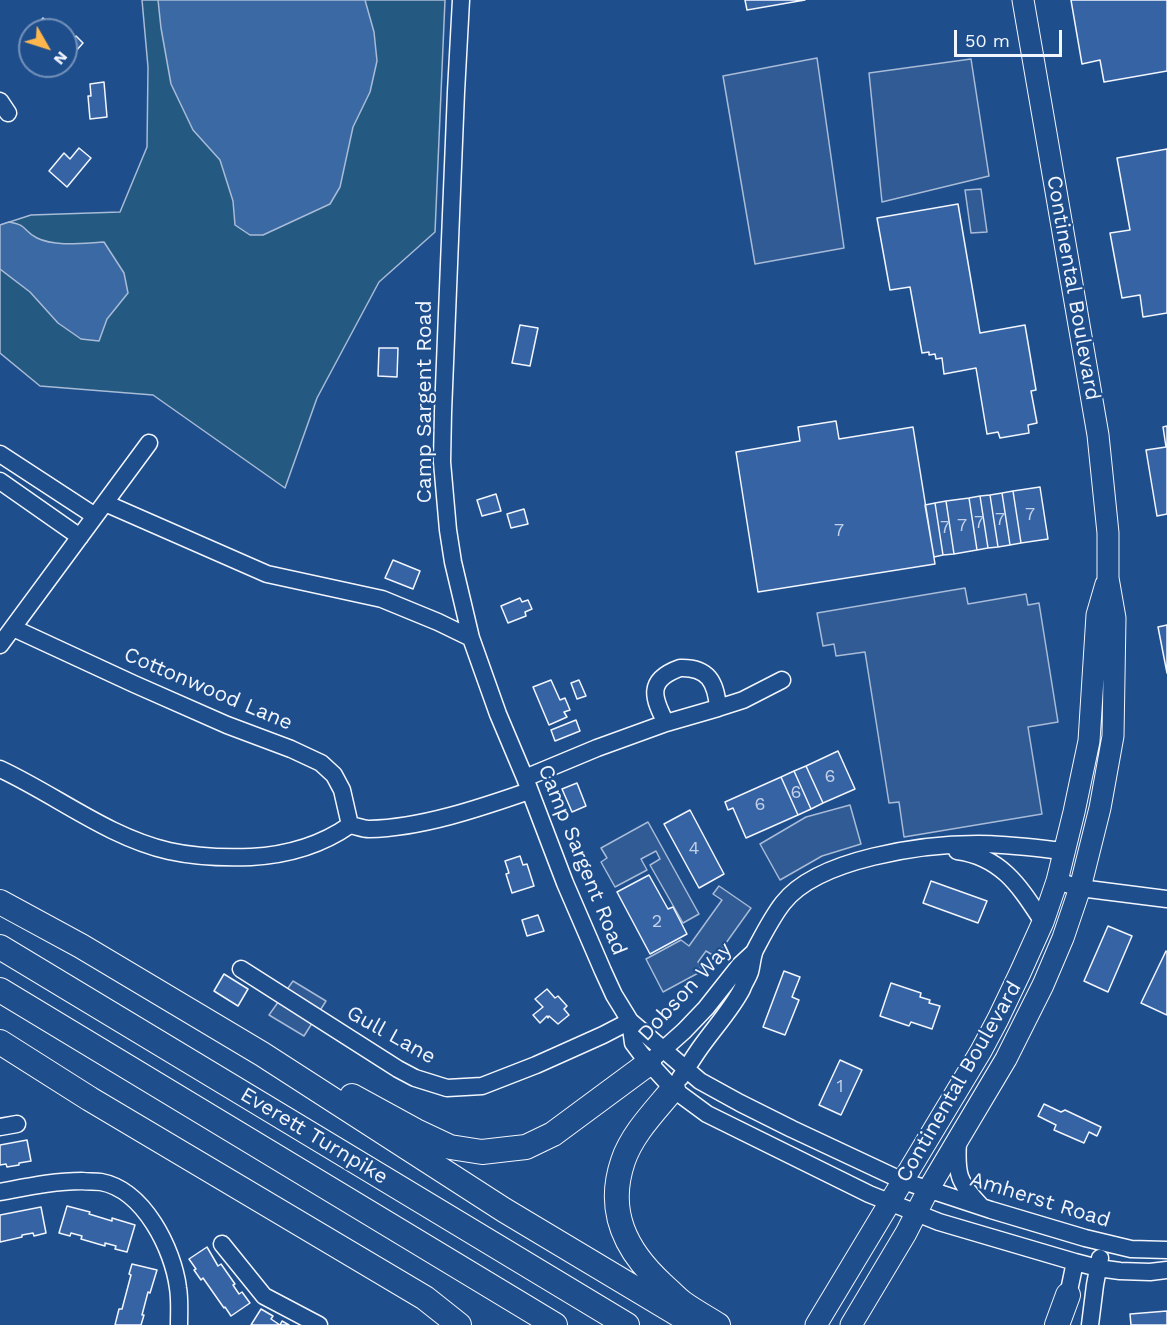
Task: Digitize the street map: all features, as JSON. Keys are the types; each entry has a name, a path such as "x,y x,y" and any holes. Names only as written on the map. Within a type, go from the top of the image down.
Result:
{"highway":[{"path":"0,902 81,946 262,1054 504,1210 696,1325"},
{"name":"Everett Turnpike","path":"0,947 627,1325"},
{"name":"Everett Turnpike","path":"0,990 555,1325"},
{"path":"0,1042 90,1099 425,1298 459,1325"},
{"path":"292,1074 354,1096 416,1131 450,1147 482,1152 526,1147 553,1134 656,1057"},
{"path":"679,1080 635,1137 623,1160 616,1203 619,1220 632,1251 681,1301 718,1325"},
{"path":"1058,1325 1068,1295"}],"main road":[{"name":"Continental Boulevard","path":"851,1325 1006,1059 1043,985 1063,939 1080,888 1100,808 1113,736 1115,618 1108,578 1108,533 1098,435 1023,0"},
{"name":"Continental Boulevard","path":"816,1325 981,1051 1043,922 1057,881 1089,741 1097,615 1108,578"}],"street":[{"name":"Camp Sargent Road","path":"461,0 442,462 453,562 471,638 498,714 565,883 614,995 630,1021 633,1044 656,1057 679,1080 707,1114 916,1214"},
{"path":"0,645 149,443"},
{"path":"0,454 100,510 267,574 381,599 471,638"},
{"path":"0,481 80,537"},
{"name":"Cottonwood Lane","path":"13,628 206,716 321,763 334,775 342,790 351,825"},
{"path":"666,723 657,705 654,690 665,676 680,668 695,669 703,672 712,680 717,693 718,708"},
{"path":"0,769 105,826 135,840 168,851 201,856 269,856 319,843 334,837 351,825 367,829 435,820 484,807 597,748 666,723 743,700 782,680"},
{"name":"Dobson Way","path":"656,1057 706,1008 740,965 754,952 784,902 804,884 836,868 862,860 890,853 927,848 977,844 1064,851"},
{"name":"Dobson Way","path":"927,848 972,853 998,866 1020,888 1043,922"},
{"path":"1057,881 1080,888 1167,899"},
{"name":"Dobson Way","path":"679,1080 740,992 750,972 754,952"},
{"name":"Gull Lane","path":"241,969 398,1069 447,1088 482,1086 536,1065 630,1021"},
{"name":"Camp Sargent Road","path":"656,1057 679,1080 700,1081 740,1103 903,1181"},
{"path":"0,1126 17,1124"},
{"path":"958,1140 958,1174 969,1193 982,1207"},
{"path":"0,1192 34,1185 79,1181 101,1182 116,1187 131,1196 153,1221 169,1252 178,1285 180,1303 178,1325"},
{"name":"Amherst Road","path":"903,1181 1103,1243 1131,1249 1167,1250"},
{"path":"916,1214 1098,1268 1150,1272 1167,1270"},
{"path":"1090,1325 1103,1243"},
{"path":"222,1244 264,1296 319,1325"},
{"path":"1065,1325 1075,1262"}],"shaded area":[{"path":"142,0 445,0 435,232 379,282 317,398 285,488 153,395 40,386 0,353 0,225 31,215 120,212 147,147 148,67"},
{"path":"158,0 365,0 374,32 377,61 370,92 353,127 340,187 330,204 263,235 250,235 235,225 233,201 220,160 193,130 171,84"},
{"path":"817,58 844,248 755,264 723,76"},
{"path":"971,59 989,176 882,202 869,73"},
{"path":"981,189 987,232 971,233 965,190"},
{"path":"9,222 23,227 37,238 52,243 104,242 124,273 128,293 107,319 99,341 81,339 58,323 30,292 0,269 0,225"},
{"path":"965,588 968,604 1026,594 1028,605 1039,603 1058,722 1028,727 1042,814 904,837 899,802 889,803 865,652 836,656 834,644 823,646 817,613"},
{"path":"850,805 861,844 822,856 780,880 760,844 806,817"},
{"path":"648,822 699,914 683,923 650,865 660,859 656,851 641,859 647,870 615,887 601,862 607,858 601,848"},
{"path":"719,886 751,908 716,957 706,951 698,962 702,971 663,992 646,959 681,940 689,946 722,900 713,894"},
{"path":"293,981 326,1001 304,1036 269,1015"}],"building":[{"path":"745,0 805,0 747,10"},
{"path":"1071,0 1167,0 1167,71 1104,82 1100,60 1082,64"},
{"path":"78,38 83,43 78,49"},
{"path":"104,82 107,117 90,119 88,96 91,96 90,84"},
{"path":"79,148 91,158 67,187 49,171 64,153 70,159"},
{"path":"1167,149 1167,313 1143,317 1140,295 1122,298 1110,233 1130,230 1117,158"},
{"path":"958,204 980,333 1025,325 1036,390 1031,391 1037,423 1028,425 1029,433 1000,438 998,432 987,434 976,368 944,374 942,358 936,359 935,354 929,355 929,352 922,353 910,287 890,290 877,218"},
{"path":"520,325 538,328 530,366 512,363"},
{"path":"379,348 398,348 397,377 378,376"},
{"path":"836,421 839,439 913,427 935,564 758,592 736,452 800,441 798,427"},
{"path":"1167,426 1167,514 1157,516 1146,450 1166,447 1163,427"},
{"path":"1040,487 1048,539 1021,543 1013,491"},
{"path":"1013,491 1021,543 1010,545 1002,493"},
{"path":"1002,493 1010,545 998,547 990,495"},
{"path":"496,494 501,511 482,516 477,500"},
{"path":"990,495 998,547 988,548 980,496"},
{"path":"980,496 988,548 977,550 969,498"},
{"path":"969,498 977,550 954,554 946,501"},
{"path":"946,501 954,554 943,555 935,503"},
{"path":"935,503 943,555 934,557 925,505"},
{"path":"524,509 528,524 511,528 507,514"},
{"path":"393,560 420,571 413,589 385,578"},
{"path":"520,598 522,602 528,600 532,609 525,612 526,616 508,623 501,606"},
{"path":"1167,625 1167,673 1158,627"},
{"path":"551,680 560,700 565,698 570,710 564,712 567,717 549,725 533,687"},
{"path":"579,680 586,696 577,699 571,683"},
{"path":"576,720 580,731 555,741 551,730"},
{"path":"838,751 855,789 823,803 806,766"},
{"path":"806,766 823,803 811,809 794,771"},
{"path":"794,771 811,809 798,815 781,777"},
{"path":"781,777 798,815 746,838 733,808 728,810 725,802"},
{"path":"577,783 586,806 572,812 562,789"},
{"path":"690,810 724,874 699,888 664,824"},
{"path":"520,856 523,865 527,864 534,886 512,893 506,874 509,873 505,861"},
{"path":"649,875 668,909 673,907 687,934 650,954 617,892"},
{"path":"931,881 987,901 978,923 923,903"},
{"path":"538,915 544,931 527,936 522,920"},
{"path":"1108,926 1132,936 1108,992 1084,981"},
{"path":"1167,952 1167,1015 1141,1003"},
{"path":"784,971 800,977 792,997 799,1000 785,1035 763,1027"},
{"path":"224,974 248,989 238,1006 214,991"},
{"path":"891,983 921,993 920,997 940,1006 932,1029 911,1022 909,1026 880,1016"},
{"path":"547,989 567,1006 564,1009 569,1015 558,1024 549,1016 540,1023 533,1015 543,1007 535,999"},
{"path":"840,1060 862,1070 841,1115 819,1105"},
{"path":"1044,1104 1061,1112 1065,1110 1101,1127 1097,1136 1089,1132 1084,1143 1054,1130 1056,1125 1038,1116"},
{"path":"27,1140 31,1161 7,1167 6,1164 0,1165 0,1145"},
{"path":"67,1206 112,1221 112,1218 135,1225 127,1252 115,1249 116,1246 105,1243 105,1246 81,1239 82,1236 59,1233"},
{"path":"41,1207 46,1233 34,1236 33,1233 22,1235 22,1237 0,1242 0,1215"},
{"path":"207,1247 218,1266 221,1264 235,1284 233,1285 239,1294 242,1292 250,1303 231,1316 203,1278 201,1280 189,1259"},
{"path":"132,1264 157,1270 150,1293 148,1292 141,1325 115,1325 119,1309 122,1309"},
{"path":"261,1309 273,1316 271,1319 280,1325 251,1325"},
{"path":"1167,1311 1167,1325 1131,1325 1130,1314"}]}
